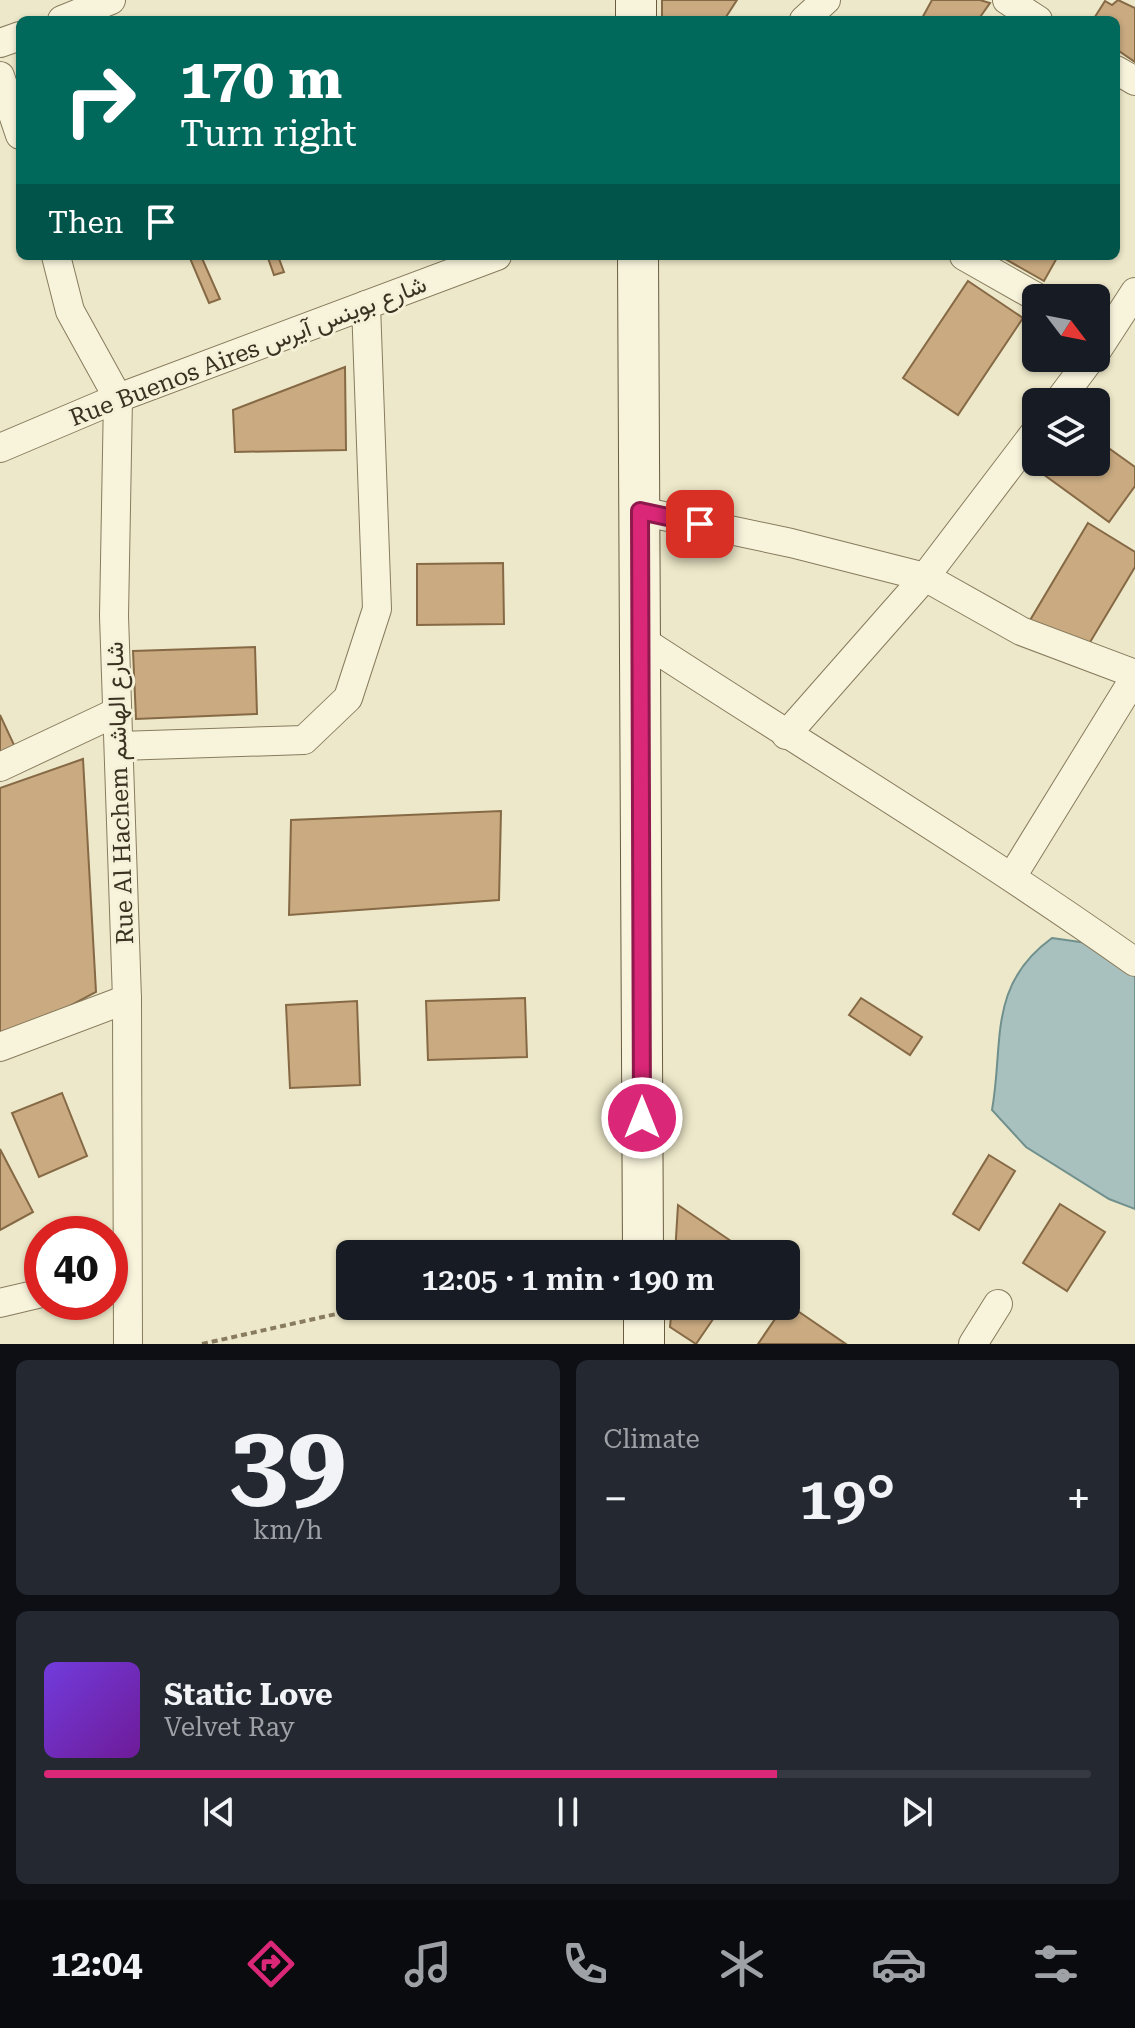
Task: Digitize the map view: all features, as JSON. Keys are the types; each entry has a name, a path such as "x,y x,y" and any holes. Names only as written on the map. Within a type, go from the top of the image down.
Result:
{"street":[{"path":"72,16 111,0"},
{"path":"808,16 826,0"},
{"path":"1007,0 1039,12"},
{"path":"0,76 16,123"},
{"name":"Rue Al Hachem شارع الهاشم","path":"57,260 70,311 118,398 114,616 127,999 121,1216"},
{"name":"Rue Buenos Aires شارع بوينس آيرس","path":"0,448 118,398 486,260"},
{"path":"638,260 643,1240"},
{"path":"971,260 1022,289"},
{"path":"1110,327 1135,292"},
{"path":"119,746 304,740 348,698 377,609 366,305"},
{"path":"786,735 925,577 1022,449"},
{"path":"640,511 791,543 925,577 1021,631 1135,676 1013,875"},
{"path":"640,639 786,735 1013,875 1135,962"},
{"path":"0,767 117,712"},
{"path":"0,1047 127,999"},
{"path":"0,1303 24,1297"},
{"path":"973,1344 998,1304"},
{"name":"Rue Al Hachem شارع الهاشم","path":"125,1320 128,1344"},
{"path":"644,1320 644,1344"}],"path":[{"path":"202,1344 336,1314"}],"water":[{"path":"1052,938 1094,944 1135,961 1135,1209 1109,1199 1026,1147 992,1110 1002,1016 1008,995 1017,975 1031,956"}],"building":[{"path":"662,0 737,0 727,16 662,16"},
{"path":"932,0 980,0 990,3 981,16 923,16"},
{"path":"1118,0 1135,8 1135,62 1120,52 1120,16 1096,16 1105,1 1112,5"},
{"path":"191,260 203,260 220,299 209,303"},
{"path":"269,260 280,260 284,272 274,275"},
{"path":"1007,260 1056,260 1044,281"},
{"path":"968,281 1022,317 958,415 903,378"},
{"path":"345,367 346,450 235,452 233,410"},
{"path":"1110,449 1135,467 1135,486 1109,522 1046,476 1110,476"},
{"path":"1088,523 1135,552 1135,567 1083,654 1029,622"},
{"path":"503,563 504,624 417,625 417,564"},
{"path":"255,647 257,714 136,719 133,651"},
{"path":"0,715 15,747 0,755"},
{"path":"83,759 96,992 0,1043 0,788"},
{"path":"501,811 499,900 289,915 291,820"},
{"path":"525,998 527,1057 428,1060 426,1001"},
{"path":"861,998 922,1037 910,1055 849,1015"},
{"path":"357,1001 360,1085 290,1088 286,1005"},
{"path":"62,1093 87,1156 39,1177 12,1113"},
{"path":"0,1149 33,1212 0,1230"},
{"path":"989,1155 1015,1171 979,1230 953,1214"},
{"path":"1060,1204 1105,1232 1067,1291 1023,1263"},
{"path":"678,1205 729,1240 676,1240"},
{"path":"800,1313 846,1344 758,1344 774,1320 800,1320"},
{"path":"671,1320 712,1320 696,1344 670,1327"}],"route":[{"path":"642,1118 640,511 700,524"}]}
